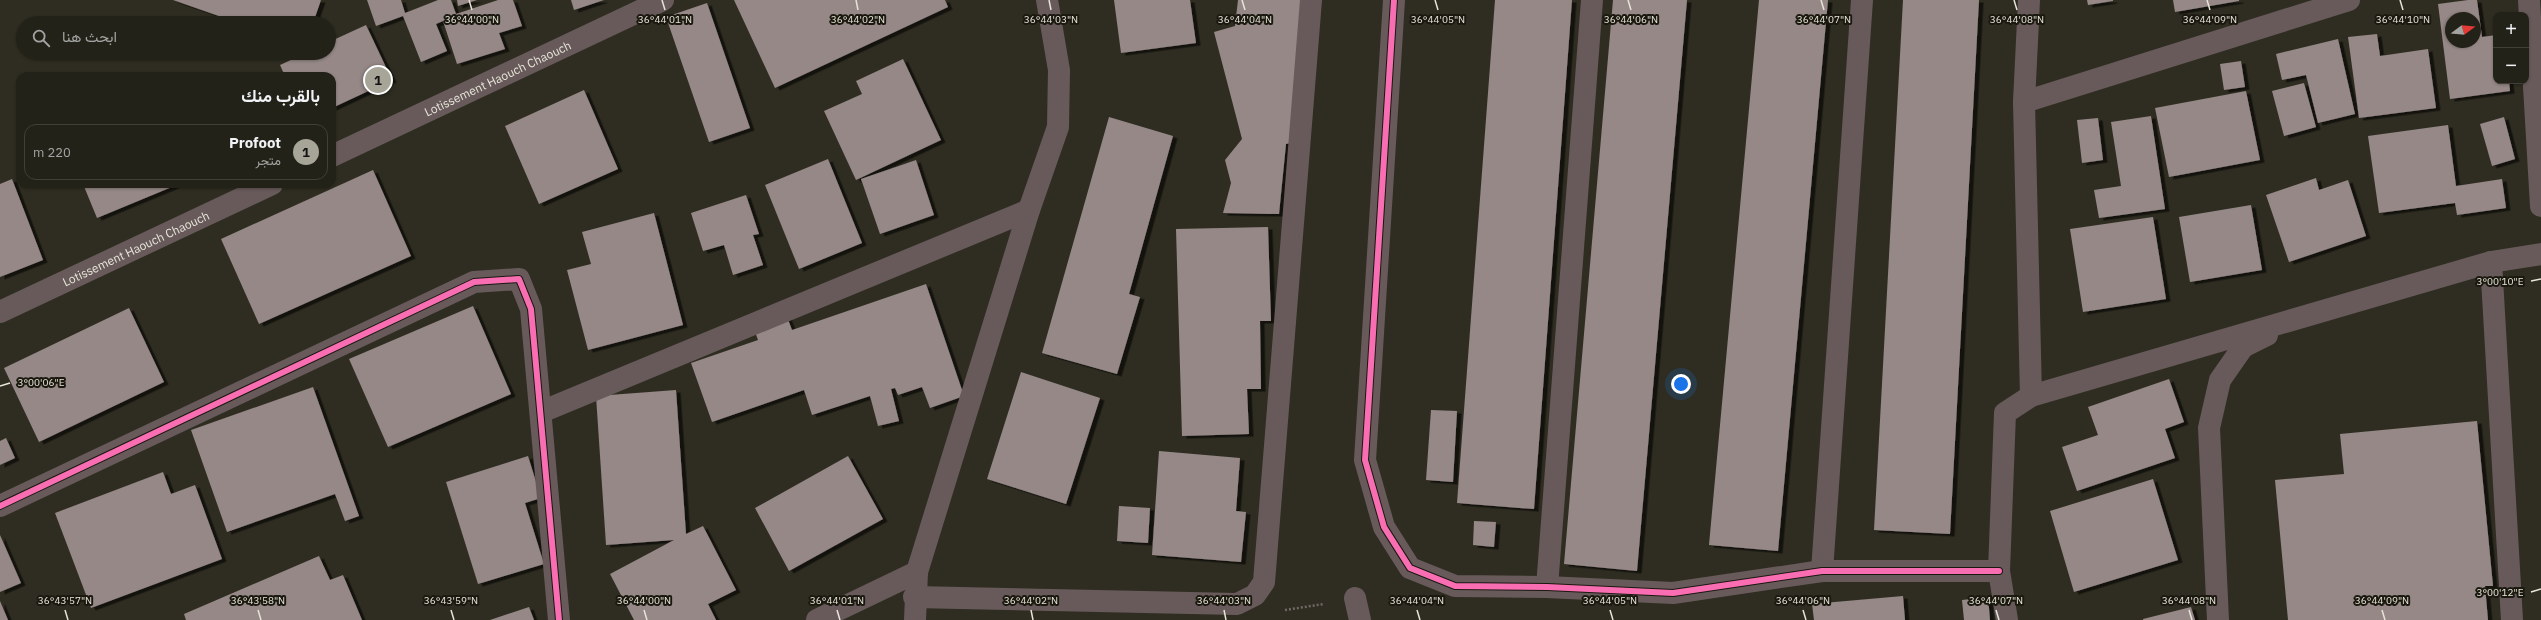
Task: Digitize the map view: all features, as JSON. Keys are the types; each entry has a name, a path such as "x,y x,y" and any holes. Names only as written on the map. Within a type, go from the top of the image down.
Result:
{"street":[{"name":"Lotissement Haouch Chaouch","path":"336,154 663,0"},
{"path":"915,620 914,597 917,572 1029,210 1058,127 1059,70 1047,0"},
{"path":"914,597 1237,604 1255,595 1264,582 1311,0"},
{"path":"1394,0 1365,460 1384,527 1410,568 1455,586 1547,587 1673,593 1822,572 1999,571"},
{"path":"1547,587 1592,0"},
{"path":"1822,572 1862,0"},
{"path":"2029,0 2024,102 2031,396"},
{"path":"2024,102 2348,0"},
{"path":"2530,0 2541,206"},
{"name":"Lotissement Haouch Chaouch","path":"0,312 264,188"},
{"path":"541,412 1029,210"},
{"path":"2007,620 1999,571 2005,413 2031,396 2491,262 2541,254"},
{"path":"2491,262 2512,620"},
{"path":"0,506 474,282 518,279 531,309 559,620"},
{"path":"2218,620 2209,428 2220,380 2243,347 2305,316"},
{"path":"817,620 917,572"},
{"path":"1355,598 1360,620"}],"building":[{"path":"173,0 321,0 315,16 219,16"},
{"path":"367,0 401,0 405,13 438,0 451,0 456,14 498,0 513,0 522,26 499,33 505,49 457,64 443,21 436,24 447,51 421,62 403,16 376,26"},
{"path":"457,0 477,0 458,6"},
{"path":"571,0 604,0 574,10"},
{"path":"734,0 945,0 948,7 775,88"},
{"path":"1114,0 1190,0 1196,43 1121,53"},
{"path":"1238,0 1309,0 1295,142 1286,144 1279,214 1223,213 1231,183 1225,160 1242,139 1214,32 1235,26"},
{"path":"1495,0 1572,0 1534,509 1457,503"},
{"path":"1613,0 1687,0 1637,571 1564,564"},
{"path":"1759,0 1828,0 1778,551 1709,545"},
{"path":"1903,0 1979,0 1950,534 1874,530"},
{"path":"2087,0 2113,0 2113,1 2088,5"},
{"path":"2173,0 2239,0 2239,1 2175,12"},
{"path":"2477,0 2479,12 2445,12 2445,48 2481,48 2481,30 2482,37 2493,35 2493,84 2509,84 2510,91 2450,99 2438,4"},
{"path":"707,3 750,128 709,142 666,17"},
{"path":"366,25 392,80 336,106 336,72 283,72 280,65 291,60 336,60 336,39"},
{"path":"2377,34 2380,56 2428,49 2436,108 2359,118 2348,37"},
{"path":"2338,39 2355,114 2318,123 2306,75 2282,80 2276,54"},
{"path":"903,59 941,140 856,180 824,111 862,94 856,81"},
{"path":"2241,61 2245,87 2224,90 2220,64"},
{"path":"2304,83 2316,127 2284,136 2272,91"},
{"path":"584,90 618,169 539,204 505,126"},
{"path":"2246,91 2260,160 2169,177 2155,108"},
{"path":"2151,116 2165,209 2099,218 2094,190 2121,186 2111,122"},
{"path":"1109,117 1173,136 1129,294 1140,297 1117,374 1042,353"},
{"path":"2504,117 2515,159 2492,166 2480,124"},
{"path":"2098,118 2103,160 2082,163 2077,120"},
{"path":"2448,125 2456,186 2502,179 2506,208 2457,215 2455,203 2379,213 2368,136"},
{"path":"828,159 862,243 799,269 765,185"},
{"path":"916,160 934,215 880,234 861,179"},
{"path":"373,170 411,256 259,324 221,239"},
{"path":"2316,178 2319,190 2348,180 2366,236 2289,262 2266,195"},
{"path":"12,179 43,260 0,277 0,184"},
{"path":"85,188 169,188 97,218"},
{"path":"746,195 759,234 753,235 763,265 733,275 724,245 703,251 691,213"},
{"path":"2251,205 2262,270 2190,282 2179,217"},
{"path":"654,213 683,325 588,350 567,270 591,264 582,232"},
{"path":"2153,217 2166,299 2083,312 2070,229"},
{"path":"1268,227 1271,321 1260,321 1261,389 1247,389 1249,434 1182,436 1176,229"},
{"path":"926,284 964,396 930,408 922,387 898,395 895,388 891,389 899,421 878,426 870,396 812,415 804,390 712,422 691,363 758,340 754,329 787,317 792,330"},
{"path":"473,306 511,394 388,447 349,359"},
{"path":"129,308 164,382 39,442 4,368"},
{"path":"1021,372 1100,398 1066,504 987,479"},
{"path":"2169,379 2184,422 2165,429 2175,458 2077,491 2062,447 2098,435 2088,407"},
{"path":"313,387 359,516 345,521 335,494 227,532 191,430"},
{"path":"676,390 686,534 703,526 736,590 708,604 716,620 634,620 610,574 674,540 606,545 596,396"},
{"path":"1431,410 1457,411 1453,482 1426,480"},
{"path":"2477,421 2493,586 2485,586 2488,620 2288,620 2275,480 2344,474 2340,434"},
{"path":"6,438 15,458 0,465 0,441"},
{"path":"1159,451 1240,458 1236,511 1246,512 1241,562 1152,555"},
{"path":"528,456 541,498 525,503 544,564 478,584 446,482"},
{"path":"848,456 883,519 789,571 755,508"},
{"path":"163,472 171,494 195,485 222,559 91,608 55,513"},
{"path":"2153,479 2178,560 2074,592 2050,511"},
{"path":"1119,506 1150,508 1148,543 1117,541"},
{"path":"1474,521 1496,522 1494,547 1473,545"},
{"path":"0,535 21,583 0,592"},
{"path":"319,556 330,580 343,575 362,620 186,620 184,614"},
{"path":"1903,596 1905,620 1814,620 1812,604"},
{"path":"1988,597 1990,620 1964,620 1962,600"},
{"path":"0,601 8,620 0,620"},
{"path":"529,607 534,620 490,620"},
{"path":"2191,607 2195,620 2143,620 2143,619"}],"cycle path":[{"path":"1394,0 1365,460 1384,527 1410,568 1455,586 1547,587 1673,593 1822,571 1999,571"},
{"path":"0,506 474,282 519,279 531,309 559,620"}],"place":[{"name":"Profoot","path":"378,80"}]}
